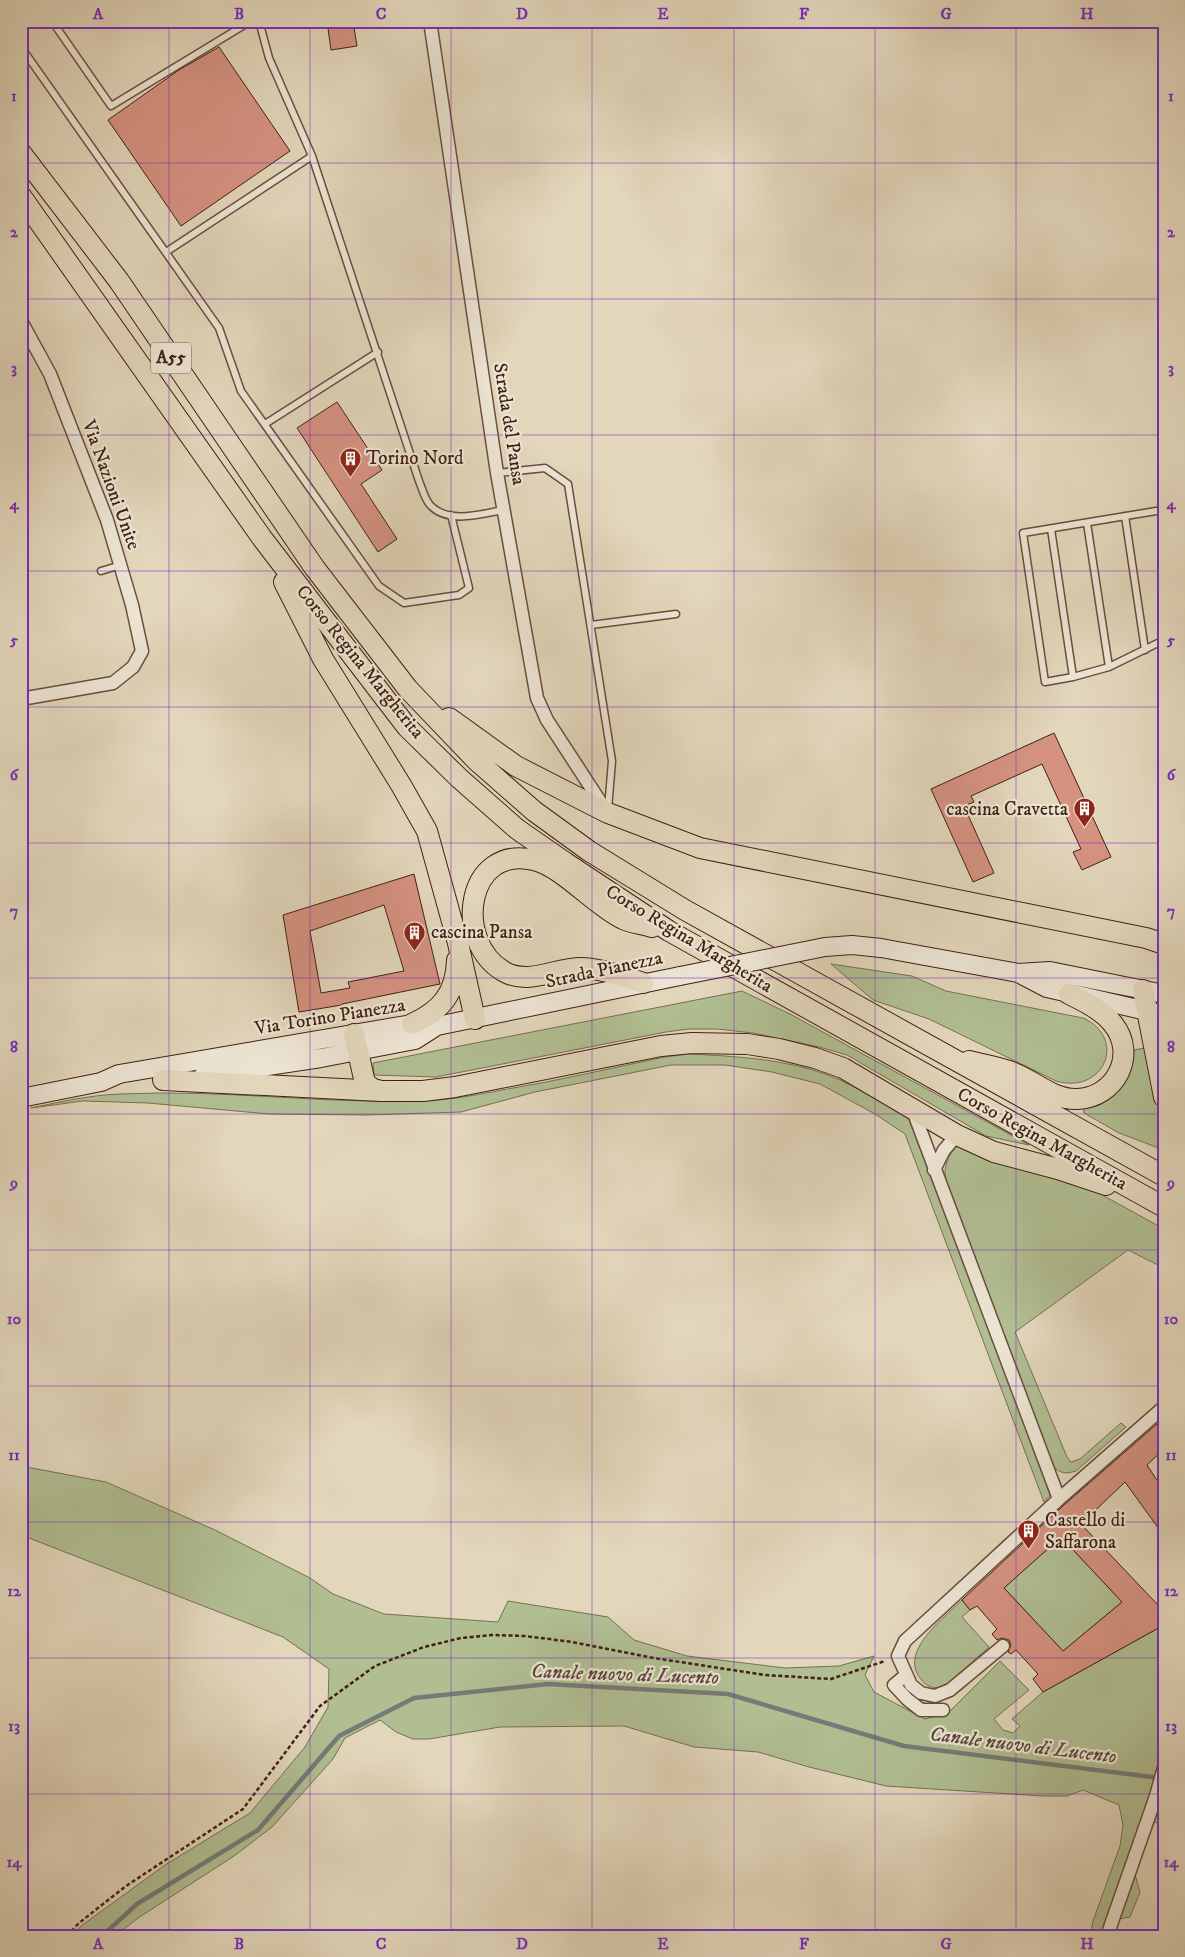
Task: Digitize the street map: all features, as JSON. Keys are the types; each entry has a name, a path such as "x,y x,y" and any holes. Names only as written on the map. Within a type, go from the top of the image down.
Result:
{"main road":[{"name":"Corso Regina Margherita","path":"21,153 119,281 314,567 408,689 477,761 534,810 589,851 685,910 939,1053 1164,1176"},
{"name":"A55","path":"21,196 262,538"},
{"name":"Corso Regina Margherita","path":"262,538 407,727 459,778 517,829 566,864 669,931 1160,1204"},
{"path":"262,538 323,659 401,785 427,831 458,943 475,1019"},
{"path":"408,689 516,766 608,813 700,848 1146,938 1164,944"},
{"path":"644,982 609,971 579,968 526,977 504,972 487,958 480,948 472,908 476,890 486,873 500,863 508,860 533,860 551,868 623,919 669,931"},
{"path":"412,1024 426,1018 440,1006 448,995 454,984 457,971 458,943"},
{"name":"Strada Pianezza","path":"437,1026 644,982 825,947 852,945 911,952 1018,973 1050,971 1164,994"},
{"name":"Strada Pianezza","path":"1018,973 1047,988 1155,1014"},
{"path":"1143,990 1155,1014 1156,1054 1164,1096"},
{"path":"939,1053 1014,1072 1053,1094 1065,1098 1076,1099 1096,1095 1111,1085 1120,1072 1123,1056 1122,1040 1114,1025 1105,1016 1069,994"},
{"name":"Via Torino Pianezza","path":"101,1082 120,1084 218,1074 356,1042 412,1024 437,1026"},
{"name":"Via Torino Pianezza","path":"21,1098 101,1082 119,1074 356,1042 415,1040 437,1026"},
{"path":"1156,1054 1157,1043 1164,1031"},
{"path":"356,1042 365,1084 381,1092"},
{"path":"163,1080 381,1092 424,1091 455,1087 652,1048 692,1043 717,1042 779,1049 843,1068 957,1135 994,1152 1058,1168 1160,1204"}],"street":[{"name":"Strada del Pansa","path":"430,21 497,473 537,698 547,720 608,813"},
{"name":"Via Nazioni Unite","path":"21,321 50,374 108,520 132,604 142,651 133,667 113,683 21,699"},
{"path":"912,1108 1058,1499"},
{"name":"Corso Regina Margherita","path":"934,1170 944,1150 957,1135"},
{"path":"1003,1646 950,1690 935,1696 920,1693 911,1685 898,1656 905,1641 1058,1499 1164,1407"},
{"path":"906,1675 894,1685 907,1699 921,1710 943,1710"},
{"path":"1107,1936 1161,1774"}],"lane":[{"path":"52,21 111,106 250,21"},
{"path":"259,21 269,58 312,156 419,481 429,506 443,514 465,516 503,510"},
{"path":"269,21 276,24 313,21"},
{"path":"21,47 219,328 241,391 379,586 404,603 459,595 469,588 451,515"},
{"path":"166,252 312,156"},
{"path":"265,424 378,352"},
{"path":"497,473 545,468 568,484 612,761 608,813"},
{"path":"1164,524 1162,510 1023,533 1045,682 1073,677 1109,667 1164,640"},
{"path":"1125,516 1145,650"},
{"path":"1087,523 1109,667"},
{"path":"1051,528 1073,677"},
{"path":"101,570 121,565"},
{"path":"590,625 676,614"}],"path":[{"path":"67,1936 79,1923 126,1886 243,1809 320,1706 375,1666 424,1647 461,1638 492,1635 525,1636 572,1642 654,1658 765,1675 831,1679 868,1668 898,1656"}],"green space":[{"path":"831,964 912,976 946,991 1083,1018 1097,1027 1105,1038 1107,1050 1104,1062 1098,1072 1087,1080 1073,1083 1056,1081 929,1019 873,1000"},
{"path":"742,991 790,1014 1029,1145 986,1136 847,1055 753,1033 717,1029 689,1029 666,1032 436,1077 374,1075 373,1063"},
{"path":"1145,1048 1164,1135 1164,1150 1119,1133 1084,1113 1083,1106 1103,1100 1119,1090 1130,1071 1134,1050"},
{"path":"688,1054 767,1060 813,1070 850,1085 910,1118 1051,1494 1044,1502 905,1134 875,1114 820,1084 772,1072 725,1065 671,1065 535,1092 461,1112 368,1115 269,1114 148,1103 83,1101 31,1108 98,1096 158,1093 385,1101 433,1100 463,1097 564,1079 665,1057"},
{"path":"959,1144 1037,1169 1095,1191 1164,1229 1164,1268 1128,1250 1015,1332 1067,1457 1071,1462 1080,1459 1121,1423 1126,1427 1076,1471 1063,1473 1053,1466 946,1186 946,1163"},
{"path":"21,1466 106,1482 215,1530 310,1578 333,1594 384,1614 498,1622 508,1601 608,1617 634,1640 687,1656 785,1668 839,1666 874,1656 865,1675 874,1692 925,1719 948,1713 1000,1661 1029,1690 994,1719 1003,1730 1013,1733 1020,1726 1012,1719 1043,1692 1164,1625 1164,1823 1142,1822 1130,1857 1140,1892 1130,1917 1108,1921 1103,1936 1090,1936 1093,1921 1120,1846 1123,1825 1119,1805 1083,1790 1067,1796 1042,1796 886,1786 758,1752 694,1747 624,1726 500,1727 429,1739 413,1739 396,1732 380,1720 345,1738 333,1759 272,1827 234,1856 138,1918 115,1936 72,1936 81,1926 165,1865 250,1813 305,1747 328,1707 329,1669 283,1637 29,1538 21,1538"},
{"path":"1061,1537 1122,1602 1063,1651 1004,1588"},
{"path":"962,1600 970,1610 962,1617 989,1647 944,1687 930,1687 920,1678 915,1668 915,1657 927,1635"}],"building":[{"path":"327,21 353,21 357,46 331,50"},
{"path":"219,47 290,151 181,226 108,120 179,70"},
{"name":"Torino Nord","path":"337,402 382,470 361,484 397,539 378,552 297,428"},
{"name":"cascina Cravetta","path":"1054,733 1111,857 1082,870 1073,852 1081,849 1042,764 971,796 974,802 964,806 994,873 973,882 931,789"},
{"name":"cascina Pansa","path":"414,874 440,984 342,1005 299,1012 283,915","holes":["384,905 404,971 348,982 350,988 321,993 310,931"]},
{"name":"Castello di Saffarona","path":"1164,1418 1164,1449 1147,1465 1164,1491 1164,1536 1125,1482 1081,1524 1159,1606 1164,1604 1164,1625 1043,1692 1033,1679 1038,1674 1016,1650 1011,1654 1008,1652 1011,1645 1009,1640 1002,1638 997,1640 992,1634 997,1629 977,1606 970,1610 962,1600 1064,1505","holes":["1061,1537 1122,1602 1063,1651 1004,1588"]}],"waterway":[{"name":"Canale nuovo di Lucento","path":"102,1936 137,1904 258,1830 339,1736 414,1698 548,1684 728,1694 904,1746 1160,1778"}],"place":[{"name":"Torino Nord","path":"350,477"},
{"name":"cascina Cravetta","path":"1084,828"},
{"name":"cascina Pansa","path":"415,951"},
{"name":"Castello di Saffarona","path":"1029,1550"}]}
